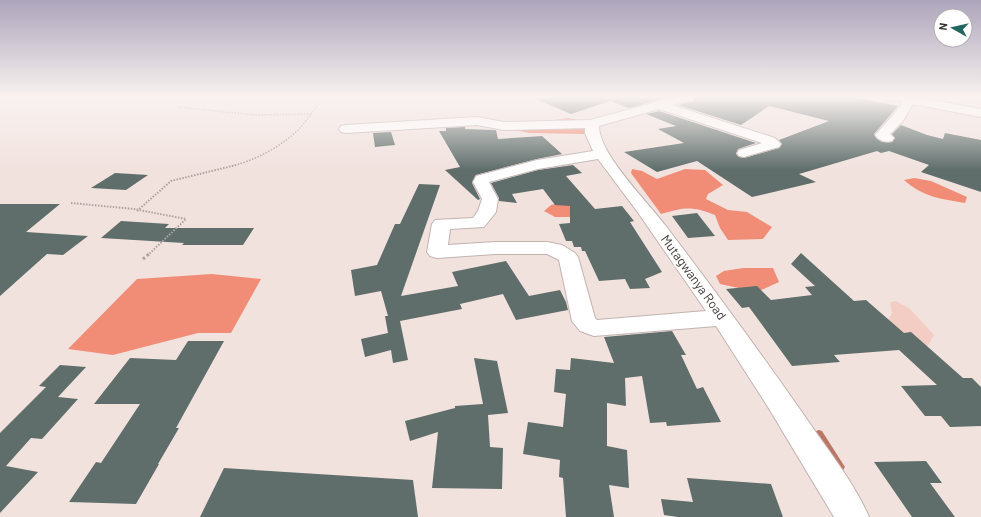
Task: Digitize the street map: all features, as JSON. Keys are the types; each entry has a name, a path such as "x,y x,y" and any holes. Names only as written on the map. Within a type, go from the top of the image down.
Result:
{"street":[{"path":"346,129 475,121"},
{"path":"478,121 504,126 592,124 600,121"},
{"path":"709,121 770,141 774,144 744,153"},
{"path":"887,138 882,135 895,121"},
{"name":"Mutagwanya Road","path":"592,124 591,129 595,144 633,193 723,318 797,426 852,517"},
{"path":"602,154 537,165 482,179 481,182 490,199 487,212 478,223 441,224 437,252 496,248 547,248 562,252 568,257 584,321 594,328 723,318"}],"path":[{"path":"137,211 171,180 241,164 262,155 284,141 299,129 305,121"},
{"path":"71,203 134,209 137,211 186,219 143,259"}],"shaded area":[{"path":"546,121 583,121 587,129 584,134 529,133 516,130 519,125"},
{"path":"632,169 642,171 657,179 685,169 705,170 723,185 708,194 706,199 728,210 747,212 772,227 763,239 728,240 720,228 715,215 688,208 661,214 631,173"},
{"path":"914,178 931,181 967,197 965,203 925,194 904,180"},
{"path":"573,200 578,217 555,217 544,211 551,205"},
{"path":"743,268 773,268 779,282 757,292 720,284 716,276 724,271"},
{"path":"212,274 261,279 231,333 198,333 113,355 68,349 137,279"},
{"path":"896,301 910,309 934,335 927,347 904,333 888,320 892,313 890,302"}],"building":[{"path":"664,121 690,121 756,143 738,149 736,154 739,157 744,158 779,148 782,144 779,140 829,121 885,121 874,134 876,138 882,142 892,142 895,138 892,134 901,125 927,135 943,139 945,133 981,140 981,192 921,172 929,165 889,151 881,153 877,151 799,174 816,182 752,197 697,161 657,172 624,152 684,143 658,129 676,126"},
{"path":"729,121 747,121 741,125"},
{"path":"465,127 465,129 496,130 498,139 542,136 562,154 476,175 472,183 480,199 478,200 445,170 460,167 439,131 446,131 446,128"},
{"path":"391,132 395,145 375,147 373,133"},
{"path":"573,165 582,173 566,176 595,209 622,206 634,221 630,222 662,272 645,279 650,288 630,289 625,279 599,281 585,251 582,251 581,247 574,247 572,241 566,241 559,224 570,223 570,206 555,205 543,189 512,194 517,203 499,201 499,198 491,183 538,170"},
{"path":"115,173 148,175 126,190 91,188"},
{"path":"419,184 440,185 401,296 458,286 452,272 506,261 529,296 560,290 568,310 516,320 503,294 460,304 462,309 400,321 408,360 393,363 391,350 365,357 361,339 388,333 385,316 388,316 381,291 355,296 351,270 377,265 395,224 400,224"},
{"path":"0,204 60,204 26,232 88,236 63,255 47,254 0,296"},
{"path":"697,213 715,236 688,238 672,216"},
{"path":"121,221 169,224 165,228 254,228 243,245 182,245 184,243 101,238"},
{"path":"801,253 854,301 866,300 904,333 911,332 963,378 972,378 981,387 981,426 950,427 941,416 925,416 901,386 937,385 899,350 834,355 840,362 792,366 749,307 742,308 726,289 757,286 771,300 812,295 805,287 815,286 791,264"},
{"path":"672,331 686,355 681,355 697,389 703,387 721,422 667,426 666,422 650,423 642,376 625,378 626,406 607,403 607,446 627,450 629,488 609,485 614,517 566,517 563,478 559,477 560,460 523,454 528,422 563,427 566,394 554,392 556,369 570,370 571,358 614,363 604,337"},
{"path":"188,341 224,341 176,428 179,428 136,504 69,502 96,462 101,463 140,404 94,404 130,358 176,360"},
{"path":"474,358 497,361 508,413 488,415 490,447 503,448 502,489 432,488 438,432 410,441 405,421 455,408 455,406 483,404"},
{"path":"60,365 86,367 58,397 78,399 42,439 31,438 6,466 38,472 0,513 0,433 46,387 39,386"},
{"path":"926,461 942,483 930,483 955,517 912,517 874,462"},
{"path":"224,468 413,480 418,517 200,517"},
{"path":"687,478 771,484 783,517 678,517 664,515 661,499 693,502"}],"waterway":[{"path":"819,434 840,467"}]}
